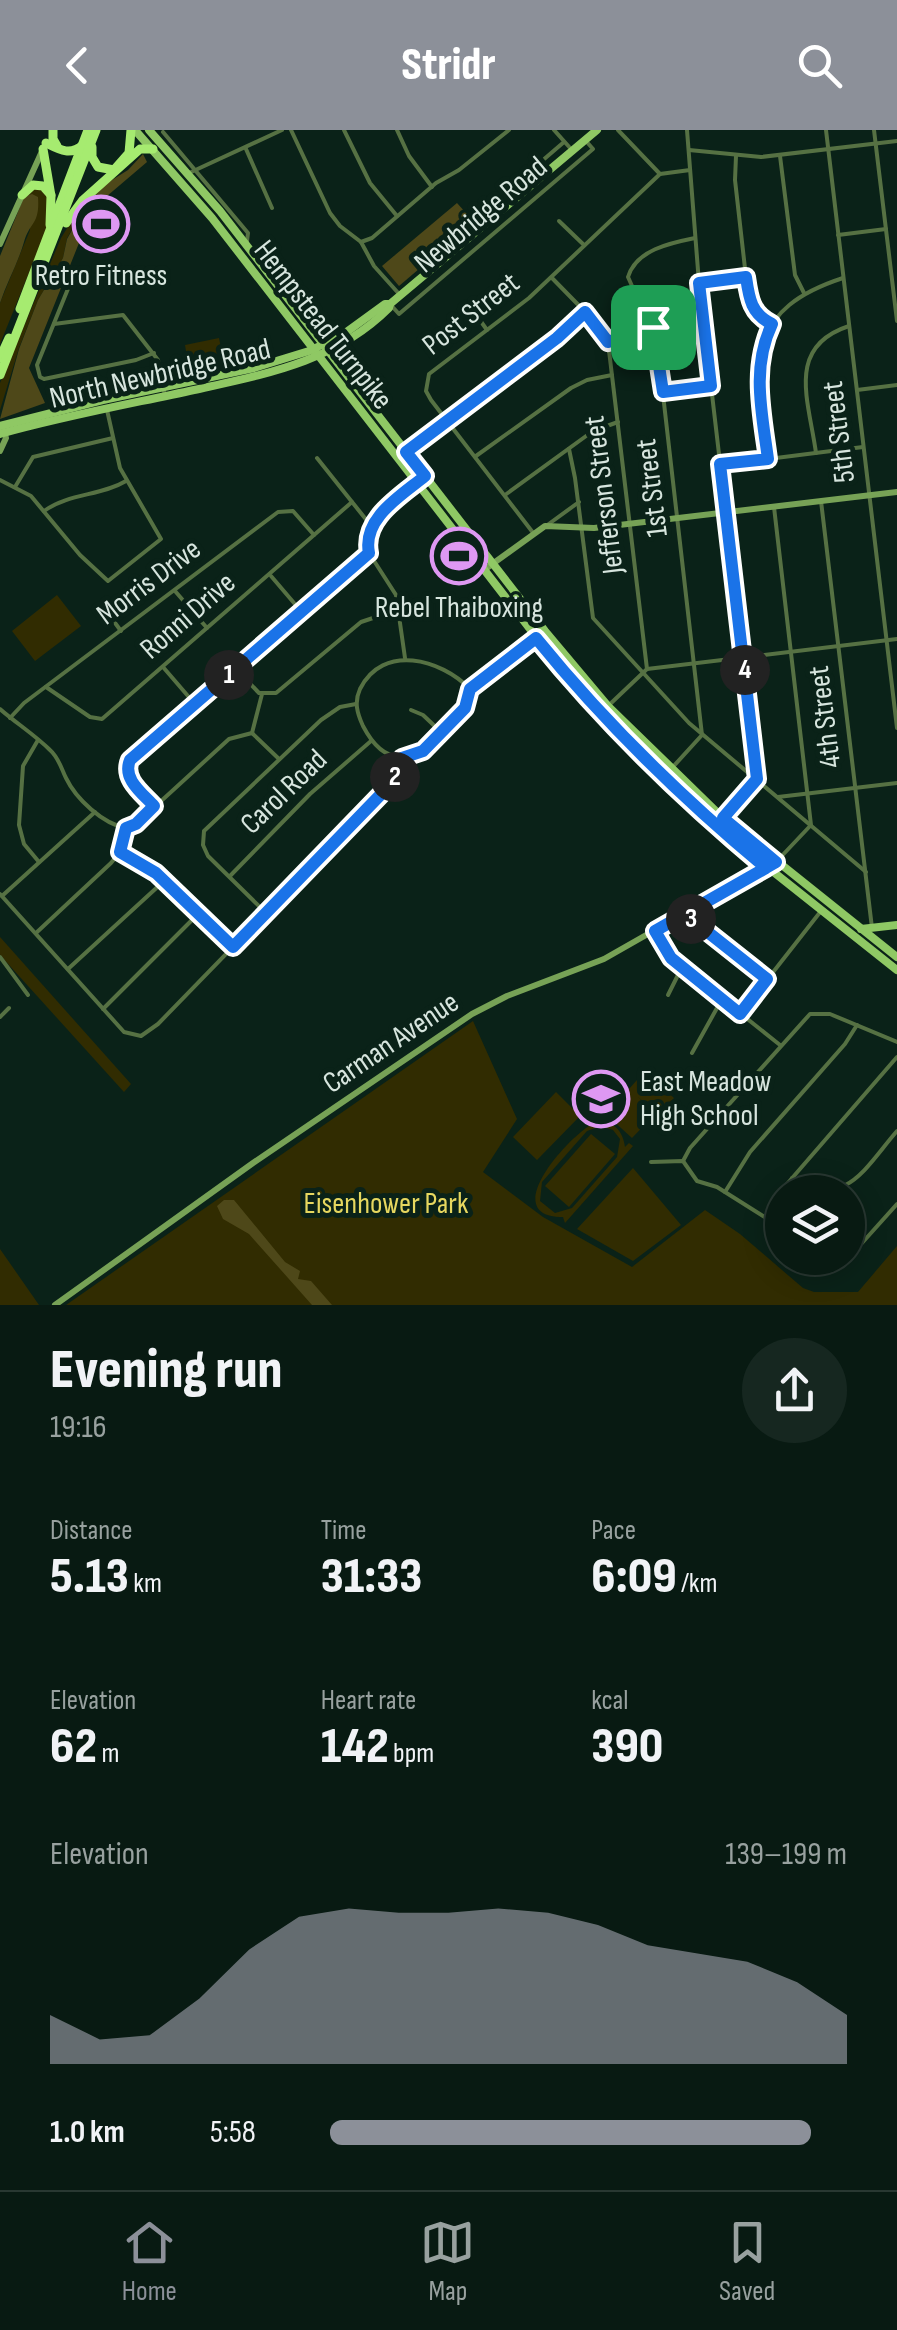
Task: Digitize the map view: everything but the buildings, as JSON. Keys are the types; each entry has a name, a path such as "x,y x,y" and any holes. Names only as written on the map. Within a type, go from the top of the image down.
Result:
{"highway":[{"path":"52,130 53,140 62,151"},
{"path":"0,374 92,130"},
{"path":"87,144 94,164 103,170 114,170 130,154 133,130"},
{"path":"52,238 52,196 44,146 72,152 87,144"},
{"path":"0,358 52,238 97,187 142,148 153,149"},
{"path":"22,194 30,186 38,185 52,196"}],"main road":[{"path":"0,244 52,130"},
{"name":"Hempstead Turnpike","path":"133,130 185,184 316,353 492,564 600,713 650,765 766,868 897,970"},
{"name":"Newbridge Road","path":"316,353 390,304 597,130"},
{"name":"Hempstead Turnpike","path":"159,132 193,171 406,452 484,570 540,635 670,770 723,818 867,928 897,957"},
{"path":"185,184 194,184 220,211"},
{"name":"North Newbridge Road","path":"2,430 215,381 316,353"},
{"name":"North Newbridge Road","path":"2,430 107,410 165,392"},
{"path":"0,450 2,430"},
{"path":"484,570 545,526 582,529 897,492"},
{"name":"Carman Avenue","path":"55,1305 472,1014 507,996 604,959 776,862"},
{"path":"847,931 897,925"}],"street":[{"path":"193,171 282,130"},
{"path":"291,130 330,212 340,226 362,242 374,266 400,296"},
{"path":"344,130 370,183 397,216"},
{"path":"397,130 409,156 432,187"},
{"path":"362,242 509,130"},
{"path":"554,130 572,150"},
{"path":"618,130 660,174 690,170"},
{"path":"686,130 699,283 756,781 723,818"},
{"name":"5th Street","path":"826,130 897,728"},
{"path":"874,130 894,264 897,321"},
{"name":"Newbridge Road","path":"390,304 399,314 594,149 586,140"},
{"path":"688,150 736,156 780,155 897,141"},
{"name":"Newbridge Road","path":"486,224 478,215 564,142"},
{"path":"245,147 272,208"},
{"path":"780,155 794,275 804,293"},
{"path":"736,156 734,180 750,304 772,324"},
{"name":"Hempstead Turnpike","path":"193,171 248,233 246,245"},
{"name":"Post Street","path":"534,534 428,395 429,374 529,298 660,174"},
{"path":"559,220 584,245"},
{"path":"838,235 886,229"},
{"name":"1st Street","path":"695,238 653,250 631,268 630,286 653,327 702,734"},
{"path":"74,274 37,365 44,380 154,353"},
{"path":"699,283 746,277"},
{"path":"551,278 608,342 653,327"},
{"path":"768,459 758,372 761,349 772,324 786,306 804,293 843,278"},
{"path":"467,302 487,330"},
{"path":"406,452 557,338 585,312"},
{"path":"54,324 123,315 154,353 165,392"},
{"path":"816,453 808,362 820,340 849,326"},
{"name":"Jefferson Street","path":"608,342 646,671"},
{"path":"474,457 570,388 612,375"},
{"path":"857,390 897,385"},
{"path":"663,392 711,386"},
{"path":"0,480 31,496 80,555 108,581 162,539 126,480 107,410"},
{"path":"504,495 602,426 618,422"},
{"path":"15,487 33,458 113,438"},
{"path":"720,464 864,447"},
{"path":"568,449 579,502 593,618 702,734 866,872"},
{"path":"317,458 372,526"},
{"path":"44,511 60,500 116,487 126,480"},
{"path":"406,660 400,609 390,583 369,553 367,541 372,526 421,480"},
{"name":"4th Street","path":"821,501 866,872 867,928"},
{"name":"Ronni Drive","path":"46,687 90,717 102,719 352,502"},
{"path":"545,526 579,502"},
{"path":"774,507 810,827 776,862"},
{"name":"Morris Drive","path":"10,718 281,511 296,513 314,534"},
{"path":"154,806 130,778 128,764 369,553"},
{"path":"269,574 300,610"},
{"path":"175,591 207,628"},
{"path":"237,670 262,694 276,694 361,622 400,609"},
{"path":"107,612 121,631"},
{"path":"470,689 442,666 406,660 373,674 362,686 356,704 371,742 389,755 402,758 423,751 465,708 470,689 540,635"},
{"path":"608,706 646,671 897,640"},
{"path":"163,667 194,703"},
{"path":"252,733 262,694"},
{"path":"266,913 205,850 204,832 332,710 356,704"},
{"path":"0,710 55,755 69,784 95,812 126,828 136,824 229,740 252,733"},
{"path":"411,710 423,715 442,733"},
{"path":"252,733 278,758"},
{"path":"670,770 702,734"},
{"path":"38,740 23,766 19,825 24,844 39,862"},
{"name":"Carol Road","path":"229,876 298,805 371,742"},
{"path":"95,812 1,895 128,1034 146,1034 388,787 402,758"},
{"path":"775,798 897,783"},
{"path":"36,934 120,852 126,828"},
{"path":"120,852 145,865 233,947"},
{"path":"68,970 164,881"},
{"path":"740,1014 821,911"},
{"path":"103,1009 198,914"},
{"path":"685,914 767,979"},
{"path":"655,931 671,958 780,1045"},
{"path":"0,957 28,995"},
{"path":"668,994 682,967"},
{"path":"692,1054 722,999"},
{"path":"0,1017 10,1008"},
{"path":"683,1161 690,1148 806,1017 815,1012 830,1014 897,1042"},
{"path":"725,1192 750,1152 846,1044 857,1025"},
{"path":"795,1175 897,1056"},
{"path":"859,1175 897,1132"},
{"path":"683,1161 697,1181 725,1192 765,1217"},
{"path":"651,1162 683,1161"},
{"path":"865,1240 897,1204"}],"green space":[{"path":"104,185 67,238 63,258 38,300 0,410 0,383 61,238 80,207"},
{"path":"41,188 49,197 46,231 0,344 0,303 30,230 24,197 30,189"},
{"path":"219,338 225,368 190,375 185,345"},
{"path":"57,595 81,626 35,661 12,631"},
{"path":"0,937 131,1084 124,1092 0,955"},
{"name":"Eisenhower Park","path":"473,1021 517,1119 483,1172 543,1217 632,1267 705,1210 765,1255 765,1275 788,1275 814,1292 858,1292 897,1246 897,1305 66,1305"},
{"path":"645,1071 674,1098 659,1115 638,1097 655,1114 632,1138 588,1098 622,1082 629,1089"},
{"path":"556,1092 580,1116 537,1160 513,1137"},
{"path":"598,1121 609,1123 620,1132 625,1147 629,1143 633,1146 565,1223 563,1217 544,1213 536,1203 537,1189 558,1155","holes":["601,1126 613,1130 620,1139 617,1157 572,1208 555,1213 540,1201 542,1182 587,1131"]},
{"path":"591,1134 615,1154 569,1207 545,1186"},
{"path":"633,1168 681,1225 633,1261 577,1229"},
{"path":"0,1249 39,1305 0,1305"}],"shaded area":[{"path":"143,154 147,162 93,208 29,368 45,403 0,419 19,349 38,300 63,258 67,239 104,185 128,170"},
{"path":"24,197 38,197 36,218 0,303 0,256"},
{"path":"457,203 474,222 399,286 382,266"},
{"path":"224,1200 234,1200 285,1262 300,1271 298,1279 311,1281 332,1305 312,1305 249,1234 223,1219 217,1206"}],"place":[{"name":"Retro Fitness","path":"101,224"},
{"name":"Rebel Thaiboxing","path":"459,556"},
{"name":"East Meadow High School","path":"601,1099"}],"route":[{"path":"653,327 608,342 585,312 557,338 406,452 425,476 376,520 367,541 369,553 130,760 126,769 130,778 154,806 136,824 126,828 120,852 156,873 233,947 388,787 402,758 423,751 465,708 470,689 536,638 650,765 702,814 766,868 685,914 767,979 740,1014 671,958 655,931 685,914 761,871 776,862 723,818 757,779 720,464 768,459 758,372 761,349 772,324 750,304 746,277 699,283 711,386 663,392 653,327"}]}
